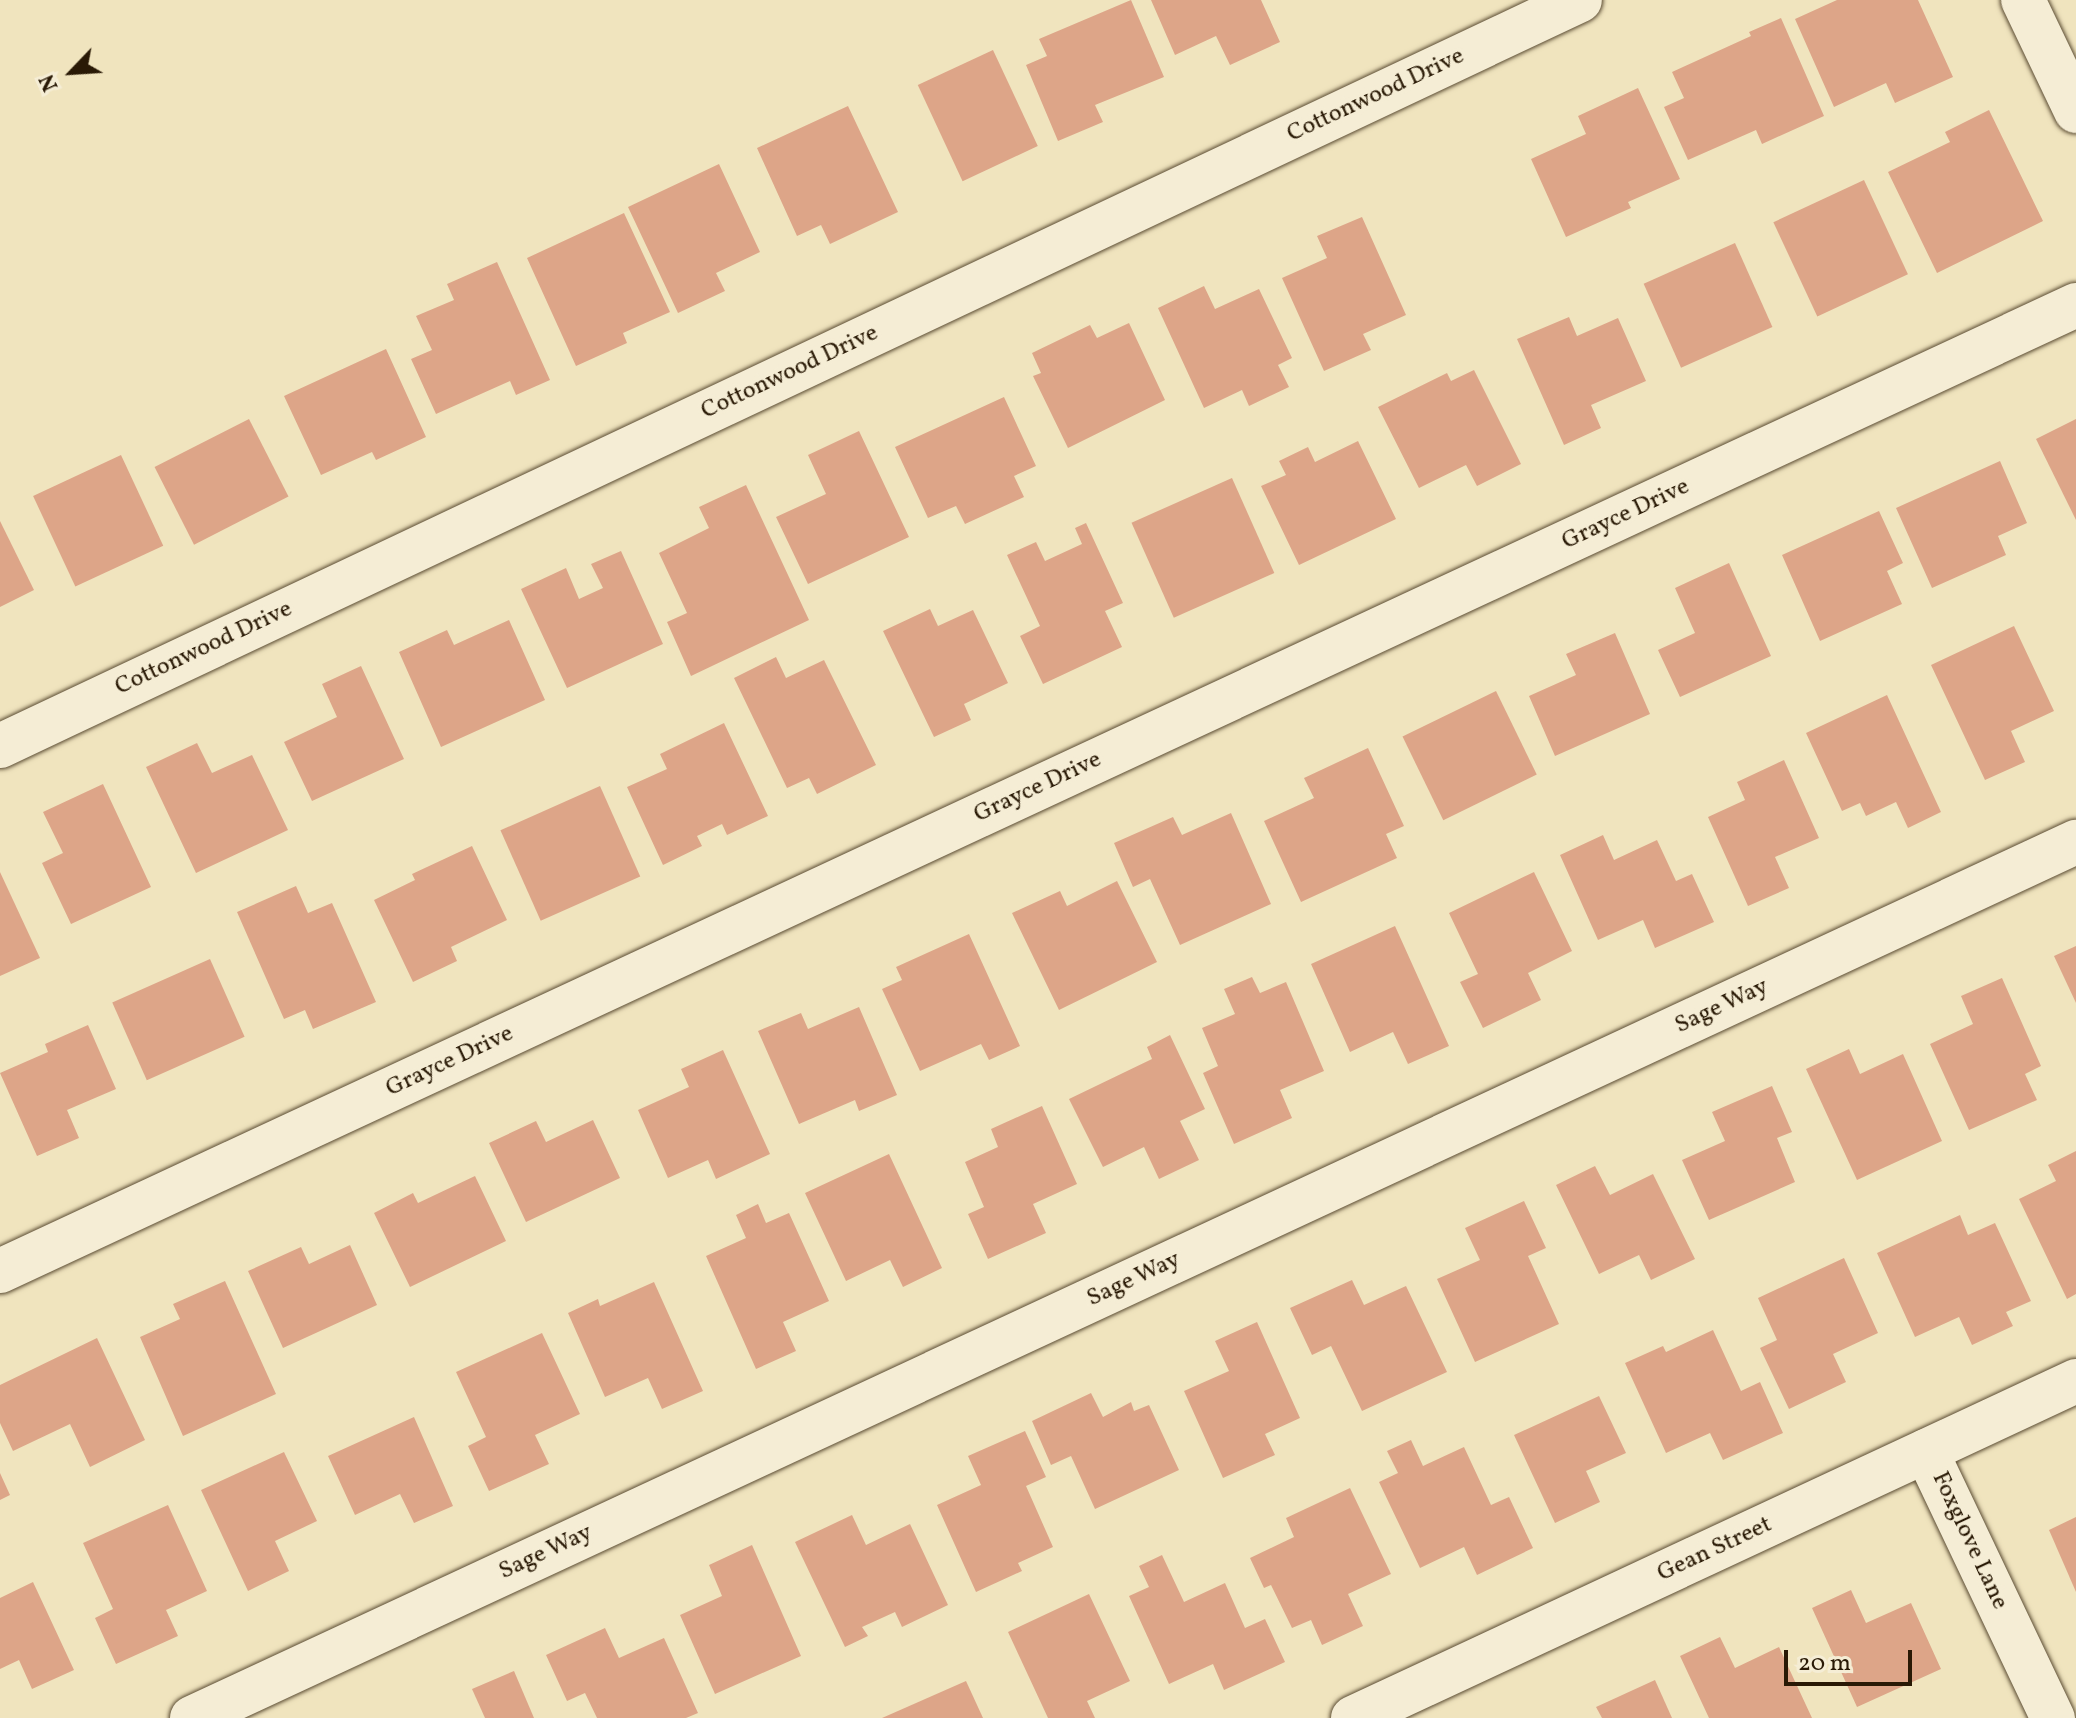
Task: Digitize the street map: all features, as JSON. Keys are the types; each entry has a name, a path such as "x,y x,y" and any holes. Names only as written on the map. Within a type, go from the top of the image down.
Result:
{"street":[{"name":"Cottonwood Drive","path":"0,746 1580,0"},
{"path":"2023,0 2076,111"},
{"name":"Grayce Drive","path":"0,1271 2076,305"},
{"name":"Sage Way","path":"192,1718 2076,842"},
{"name":"Gean Street","path":"1353,1718 2076,1381"},
{"name":"Foxglove Lane","path":"1926,1451 2053,1718"}],"building":[{"path":"1131,0 1164,77 1095,105 1103,122 1058,141 1026,65 1047,56 1039,39"},
{"path":"1151,0 1261,0 1280,42 1230,65 1216,36 1175,55"},
{"path":"1837,0 1918,0 1953,77 1895,103 1886,83 1834,107 1795,19"},
{"path":"1781,18 1824,116 1762,144 1756,130 1688,160 1664,107 1684,98 1672,72 1751,36 1749,32"},
{"path":"993,50 1038,146 963,181 918,85"},
{"path":"1638,88 1680,179 1628,202 1631,208 1566,237 1531,159 1586,134 1578,116"},
{"path":"848,106 898,212 830,244 821,225 797,236 757,148"},
{"path":"1989,110 2043,221 1937,273 1888,172 1950,142 1945,132"},
{"path":"719,164 760,252 716,273 725,291 678,313 628,207"},
{"path":"1864,180 1908,274 1817,317 1773,222"},
{"path":"624,213 670,312 623,333 627,343 576,366 527,258"},
{"path":"1362,217 1406,315 1363,334 1371,350 1324,371 1282,278 1327,258 1317,236"},
{"path":"1735,243 1772,327 1681,368 1644,284"},
{"path":"497,262 550,380 516,395 510,381 436,414 411,359 432,350 416,316 454,300 447,284"},
{"path":"1204,286 1215,309 1259,289 1292,358 1278,365 1289,387 1249,406 1242,390 1204,408 1158,308"},
{"path":"1569,317 1577,336 1618,318 1646,381 1591,405 1601,428 1564,445 1517,339"},
{"path":"1129,323 1165,400 1068,448 1033,376 1041,373 1032,353 1090,325 1097,338"},
{"path":"386,349 426,437 376,460 372,452 321,475 284,396"},
{"path":"1474,370 1521,464 1477,486 1466,465 1419,488 1378,407 1447,373 1451,381"},
{"path":"1004,397 1036,466 1014,476 1024,497 965,524 956,506 928,518 895,447"},
{"path":"249,419 288,497 194,545 155,467"},
{"path":"2076,419 2076,520 2036,439"},
{"path":"859,431 909,537 808,584 776,517 826,494 808,455"},
{"path":"1358,441 1396,519 1299,565 1261,486 1286,475 1279,461 1308,447 1315,462"},
{"path":"121,455 163,546 75,587 33,496"},
{"path":"2000,461 2027,523 1998,536 2006,555 1932,588 1896,508"},
{"path":"1232,478 1274,573 1174,618 1132,523"},
{"path":"746,485 809,620 691,676 667,622 687,613 659,553 709,528 699,507"},
{"path":"1879,511 1903,563 1887,571 1902,604 1820,641 1782,555"},
{"path":"0,521 34,590 0,607"},
{"path":"1086,523 1123,603 1105,611 1122,647 1043,684 1020,636 1040,626 1007,555 1036,542 1045,561 1082,544 1075,528"},
{"path":"621,551 663,644 567,688 521,589 566,568 579,599 603,588 591,564"},
{"path":"1729,563 1771,656 1680,697 1658,650 1695,633 1675,588"},
{"path":"930,609 938,626 973,610 1008,683 964,704 971,720 934,737 883,631"},
{"path":"509,620 545,700 441,747 399,652 447,630 454,645"},
{"path":"2014,626 2054,711 2011,731 2025,762 1985,780 1931,665"},
{"path":"1615,633 1650,714 1555,756 1529,696 1576,675 1566,654"},
{"path":"776,657 786,678 824,660 876,765 817,794 809,778 787,788 734,678"},
{"path":"361,666 404,759 312,801 284,742 337,717 322,684"},
{"path":"1496,691 1537,775 1443,820 1403,737"},
{"path":"1887,695 1941,812 1908,828 1896,802 1866,816 1860,803 1842,811 1806,733"},
{"path":"724,723 768,816 727,835 722,824 697,836 702,846 663,865 627,787 667,769 660,754"},
{"path":"197,743 212,773 252,755 288,830 196,873 146,767"},
{"path":"1368,748 1404,826 1386,834 1397,858 1301,902 1264,821 1314,798 1304,778"},
{"path":"1784,760 1819,838 1775,857 1789,888 1748,906 1708,817 1745,800 1737,782"},
{"path":"103,784 151,887 71,924 42,863 63,853 43,812"},
{"path":"600,786 640,876 541,921 500,830"},
{"path":"1231,813 1271,904 1180,945 1150,879 1133,887 1114,843 1173,817 1182,835"},
{"path":"1603,835 1614,860 1657,840 1676,881 1692,874 1714,922 1655,948 1643,920 1598,940 1560,855"},
{"path":"472,846 507,920 451,947 457,961 413,982 374,900 415,880 412,874"},
{"path":"0,872 40,958 0,976"},
{"path":"1534,872 1572,951 1528,973 1541,1000 1483,1028 1460,982 1478,974 1449,913"},
{"path":"1117,881 1157,962 1059,1010 1012,913 1060,891 1067,906"},
{"path":"296,886 308,913 332,903 376,1002 313,1029 305,1010 284,1019 237,912"},
{"path":"1395,926 1449,1046 1408,1064 1393,1032 1350,1052 1311,964"},
{"path":"969,934 1020,1046 989,1060 981,1044 920,1071 882,989 902,980 896,967"},
{"path":"2076,946 2076,1003 2054,956"},
{"path":"210,959 245,1037 147,1080 112,1003"},
{"path":"1252,977 1260,993 1286,982 1324,1071 1280,1090 1292,1118 1234,1144 1203,1073 1218,1066 1202,1028 1235,1014 1224,989"},
{"path":"2002,978 2041,1066 2025,1074 2037,1100 1969,1130 1930,1044 1973,1024 1961,996"},
{"path":"859,1007 897,1095 859,1111 855,1100 799,1124 758,1031 801,1013 808,1029"},
{"path":"88,1025 116,1089 67,1110 79,1138 37,1156 0,1073 48,1052 45,1044"},
{"path":"1170,1035 1205,1109 1180,1121 1199,1160 1159,1179 1144,1147 1103,1167 1069,1099 1152,1059 1147,1047"},
{"path":"1849,1049 1860,1074 1903,1054 1942,1141 1857,1180 1806,1069"},
{"path":"723,1050 770,1154 716,1179 708,1160 668,1178 638,1110 689,1087 681,1069"},
{"path":"1772,1086 1792,1132 1777,1138 1795,1182 1709,1220 1682,1160 1725,1141 1712,1112"},
{"path":"1042,1106 1077,1184 1033,1204 1046,1233 988,1259 968,1214 984,1207 965,1162 998,1147 991,1129"},
{"path":"593,1120 620,1178 526,1222 489,1143 536,1121 546,1142"},
{"path":"2076,1151 2076,1294 2067,1299 2019,1199 2056,1181 2048,1165"},
{"path":"889,1154 942,1268 903,1287 890,1260 846,1281 805,1193"},
{"path":"1595,1166 1610,1195 1653,1174 1695,1259 1651,1280 1639,1255 1599,1274 1556,1185"},
{"path":"475,1176 506,1241 410,1287 374,1213 413,1193 418,1203"},
{"path":"1524,1201 1546,1248 1528,1256 1559,1324 1475,1362 1437,1279 1480,1260 1465,1228"},
{"path":"758,1204 766,1223 789,1213 829,1301 783,1322 796,1351 756,1369 706,1256 746,1238 736,1215"},
{"path":"1960,1215 1968,1235 1995,1223 2031,1301 2006,1312 2013,1326 1972,1345 1959,1317 1915,1337 1877,1253"},
{"path":"350,1245 377,1305 283,1348 248,1271 301,1247 309,1264"},
{"path":"1844,1258 1878,1333 1833,1354 1846,1382 1789,1409 1760,1348 1777,1340 1758,1298"},
{"path":"1352,1280 1364,1305 1406,1286 1447,1372 1362,1411 1331,1346 1312,1355 1290,1308"},
{"path":"225,1281 276,1394 183,1436 140,1337 180,1319 173,1304"},
{"path":"654,1282 703,1391 662,1409 648,1378 605,1397 568,1313 598,1299 600,1306"},
{"path":"1257,1322 1300,1418 1265,1434 1275,1455 1223,1478 1184,1391 1229,1371 1215,1341"},
{"path":"1713,1330 1741,1391 1760,1382 1783,1433 1723,1460 1710,1433 1666,1453 1625,1363 1663,1346 1666,1352"},
{"path":"542,1333 580,1414 535,1435 549,1464 489,1491 468,1446 486,1437 456,1372"},
{"path":"97,1338 145,1440 90,1467 70,1424 13,1451 0,1423 0,1385"},
{"path":"1091,1393 1103,1417 1131,1402 1134,1411 1149,1405 1179,1470 1095,1509 1071,1456 1051,1465 1032,1421"},
{"path":"1599,1396 1626,1453 1586,1471 1600,1502 1555,1523 1514,1435"},
{"path":"414,1417 453,1506 414,1523 400,1494 355,1515 328,1456"},
{"path":"1025,1431 1046,1477 1026,1486 1053,1547 1018,1563 1022,1571 976,1592 937,1505 981,1485 968,1456"},
{"path":"1411,1440 1423,1466 1464,1447 1491,1505 1509,1497 1533,1548 1477,1575 1464,1547 1420,1568 1379,1482 1398,1473 1387,1451"},
{"path":"284,1452 317,1521 275,1541 289,1571 248,1591 201,1490"},
{"path":"0,1473 10,1495 0,1500"},
{"path":"1350,1488 1391,1574 1348,1594 1363,1626 1322,1645 1311,1620 1292,1628 1271,1585 1264,1588 1250,1558 1294,1537 1286,1518"},
{"path":"168,1505 207,1591 166,1610 178,1636 116,1664 95,1618 113,1609 83,1543"},
{"path":"852,1515 866,1545 910,1524 948,1605 902,1627 895,1612 862,1627 868,1636 845,1647 795,1542"},
{"path":"2076,1517 2076,1592 2049,1530"},
{"path":"752,1545 801,1656 715,1694 680,1615 722,1596 709,1565"},
{"path":"1162,1555 1184,1602 1225,1583 1245,1628 1265,1619 1285,1662 1224,1690 1213,1664 1169,1684 1129,1596 1149,1587 1139,1566"},
{"path":"33,1582 74,1670 32,1689 19,1660 0,1669 0,1598"},
{"path":"1851,1590 1866,1623 1911,1603 1941,1669 1857,1707 1812,1608"},
{"path":"1089,1594 1130,1681 1087,1701 1095,1718 1048,1718 1008,1632"},
{"path":"605,1628 619,1658 664,1638 698,1713 686,1718 597,1718 585,1693 567,1701 546,1655"},
{"path":"1720,1637 1735,1668 1779,1647 1812,1718 1709,1718 1680,1656"},
{"path":"514,1671 534,1718 485,1718 472,1689"},
{"path":"1655,1680 1672,1718 1602,1718 1596,1707"},
{"path":"966,1681 983,1718 882,1718"}]}
